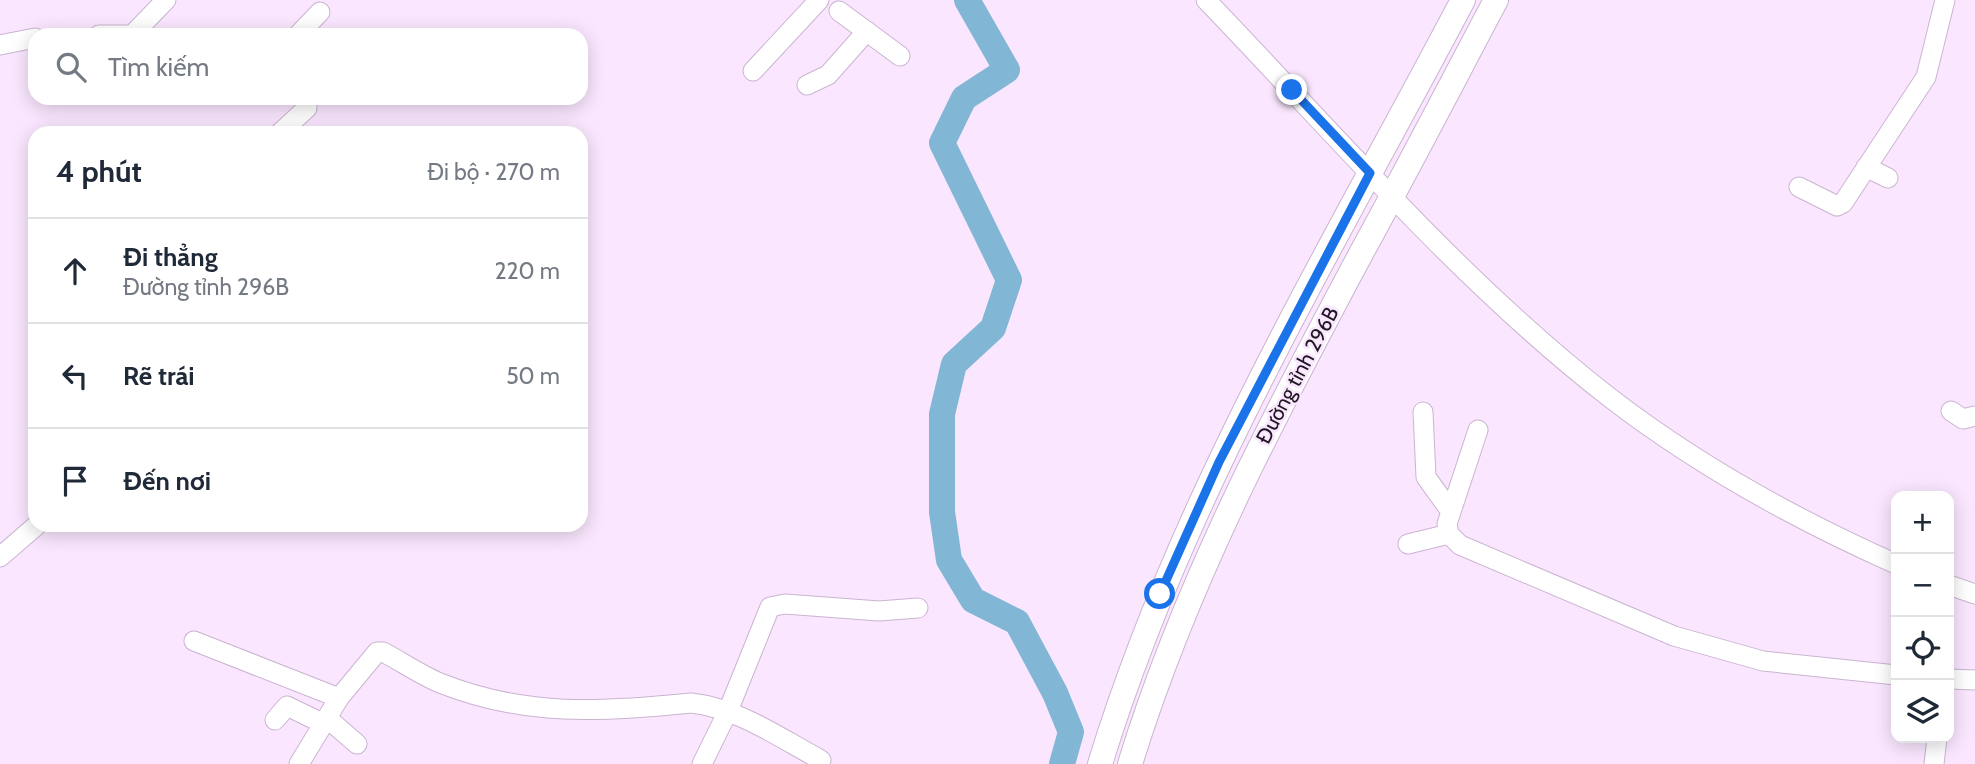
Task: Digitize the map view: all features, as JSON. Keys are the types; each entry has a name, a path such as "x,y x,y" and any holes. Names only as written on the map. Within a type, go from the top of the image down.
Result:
{"main road":[{"name":"Đường tỉnh 296B","path":"1100,764 1132,667 1198,507 1370,173 1463,0"},
{"name":"Đường tỉnh 296B","path":"1129,764 1171,644 1214,538 1286,393 1496,0"}],"street":[{"path":"139,28 166,0"},
{"path":"1206,0 1477,282 1592,383 1694,457 1810,524 1891,562"},
{"path":"1799,187 1837,206 1843,203 1926,77 1945,0"},
{"path":"753,71 826,3 900,56"},
{"path":"305,28 320,12"},
{"path":"807,85 828,75 867,31"},
{"path":"0,45 28,39"},
{"path":"288,126 307,105"},
{"path":"1866,167 1888,178"},
{"path":"1951,411 1963,419 1975,416"},
{"path":"1423,412 1426,477 1449,509"},
{"path":"1478,430 1449,509 1449,534 1460,545 1674,636 1763,662 1891,675"},
{"path":"0,557 29,532"},
{"path":"1408,544 1449,534"},
{"path":"1954,587 1975,594"},
{"path":"707,762 770,607 785,604 879,611 918,608"},
{"path":"194,641 339,698"},
{"path":"299,764 339,698 371,657 383,652 437,681 463,691 554,710 598,712 691,703 728,711 821,760"},
{"path":"1954,679 1975,680"},
{"path":"275,720 287,706 326,721 357,744"},
{"path":"1934,764 1936,743"}],"waterway":[{"path":"967,0 1007,70 964,98 942,143 1009,280 993,328 954,364 942,414 942,512 949,560 973,600 1017,622 1055,693 1071,732 1062,764"}],"route":[{"path":"1160,594 1219,462 1370,173 1292,90"}]}
